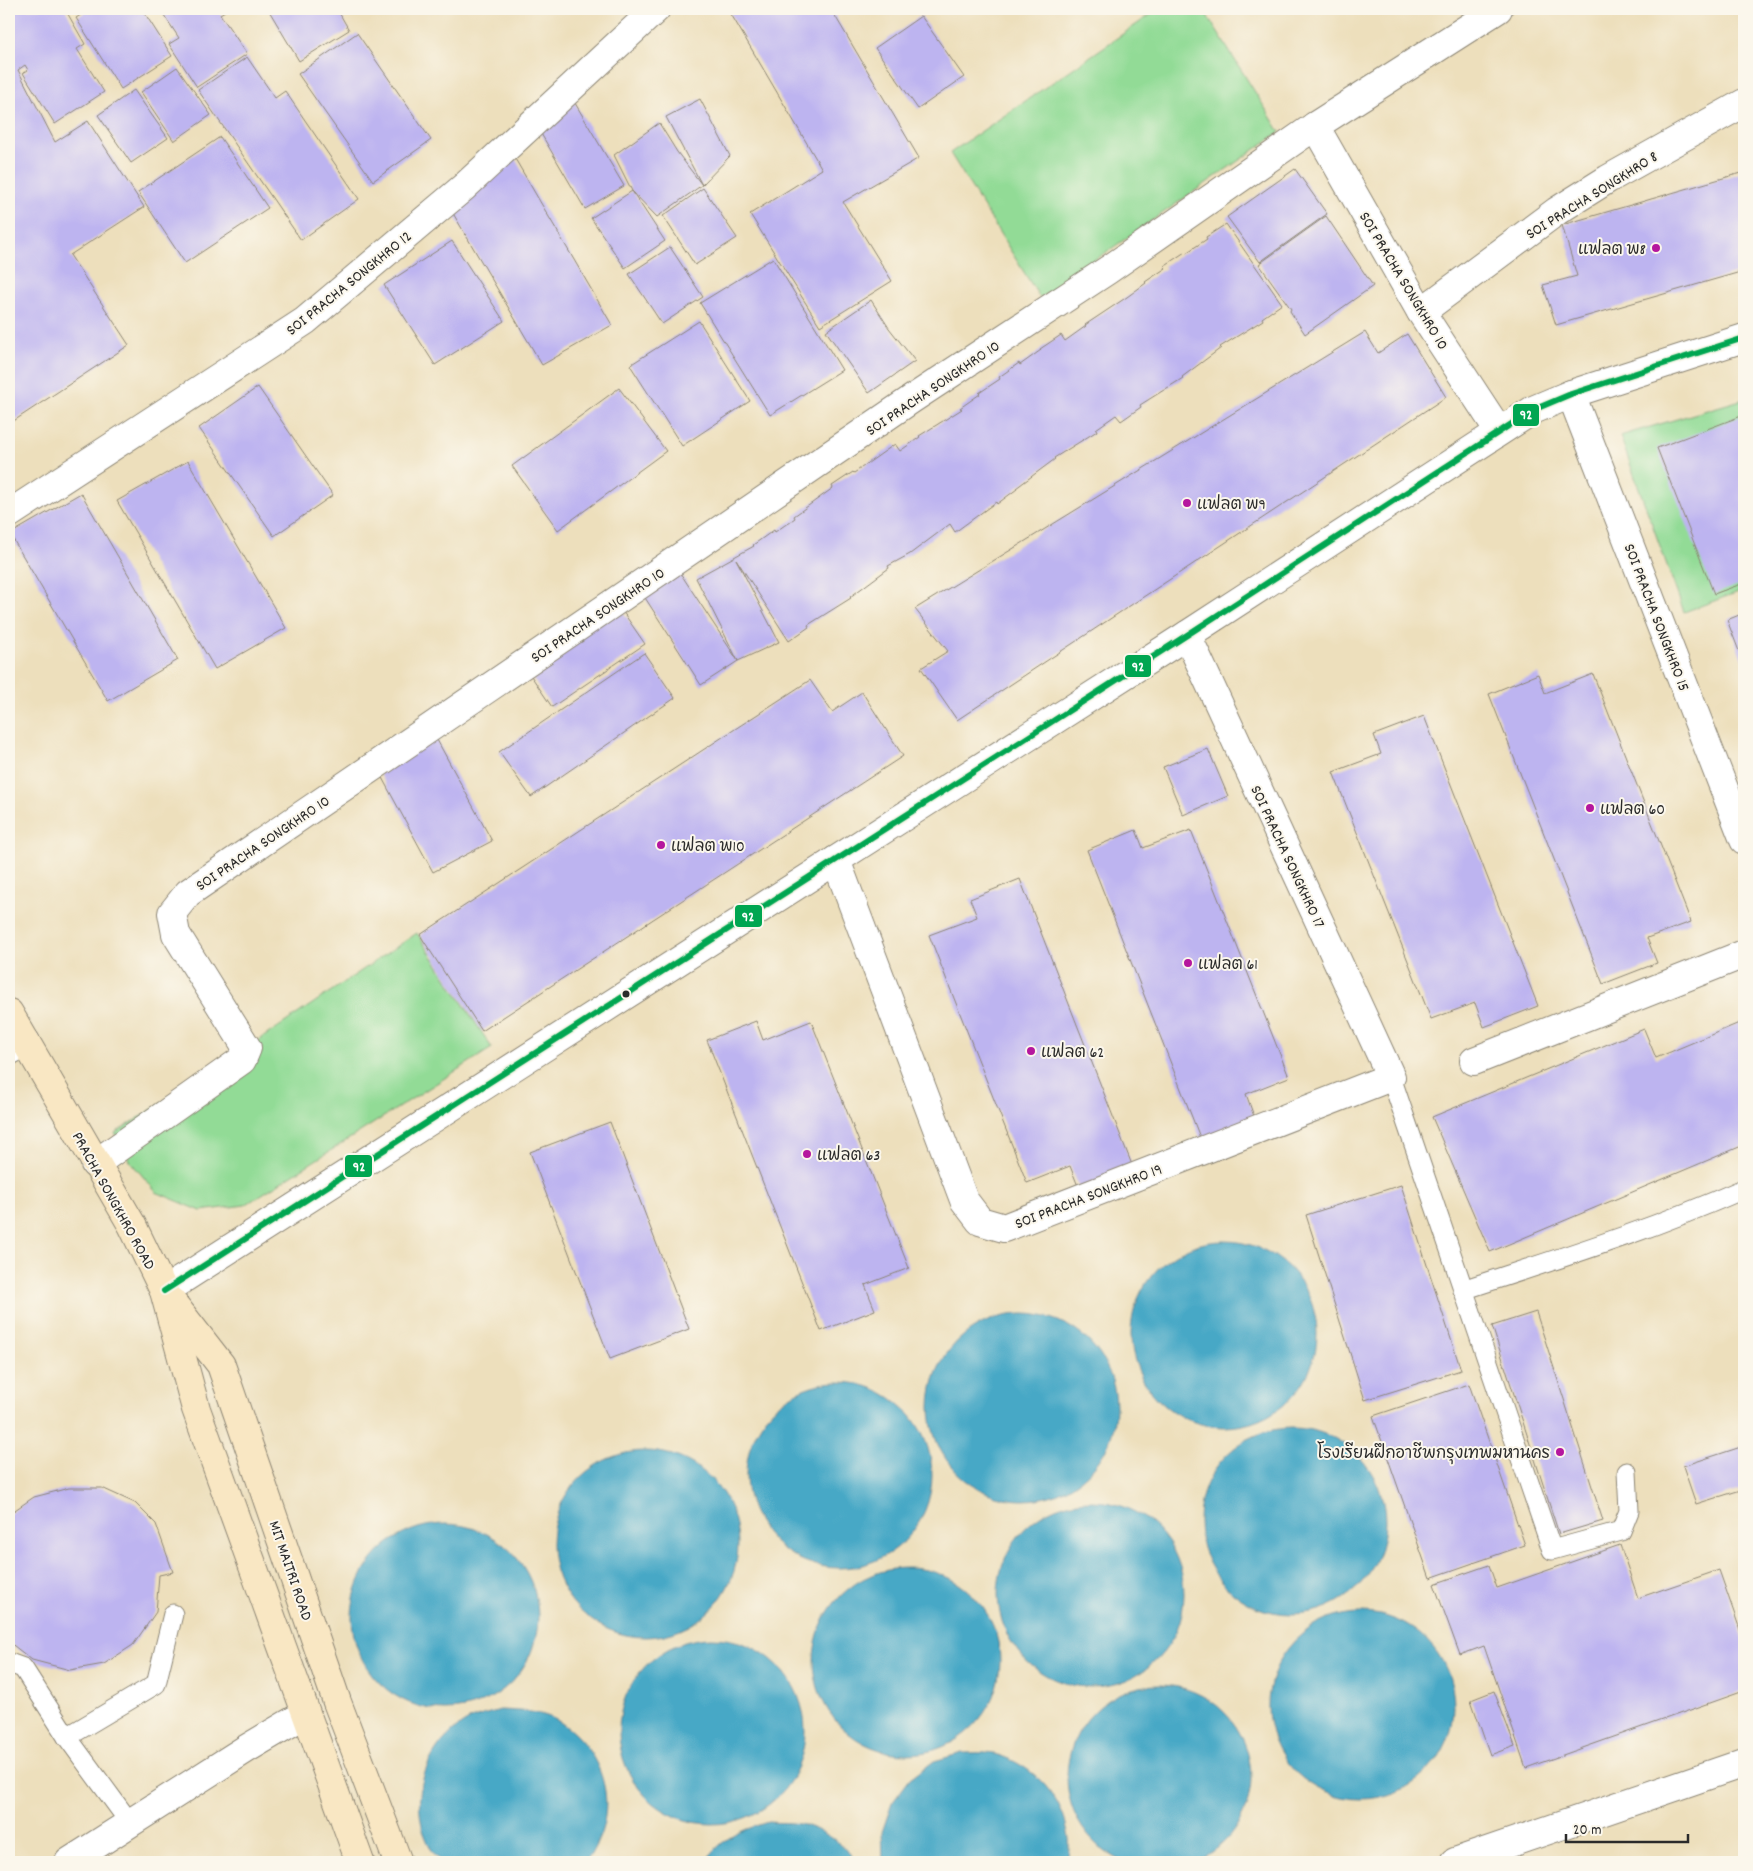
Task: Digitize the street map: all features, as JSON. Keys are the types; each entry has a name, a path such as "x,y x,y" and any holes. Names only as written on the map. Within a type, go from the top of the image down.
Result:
{"main road":[{"name":"PRACHA SONGKHRO ROAD","path":"9,1013 17,1046 95,1164 132,1225 164,1291"},
{"name":"MIT MAITRI ROAD","path":"164,1291 221,1365 337,1702 398,1862"},
{"path":"164,1291 196,1409 360,1862"},
{"path":"305,1714 337,1702"}],"street":[{"name":"SOI PRACHA SONGKHRO 12","path":"9,514 305,321 464,187 656,9"},
{"name":"SOI PRACHA SONGKHRO 10","path":"95,1164 242,1060 247,1048 176,934 172,913 188,893 912,399 1108,270 1315,126 1498,9"},
{"name":"SOI PRACHA SONGKHRO 8","path":"1421,312 1557,211 1608,179 1744,103"},
{"name":"SOI PRACHA SONGKHRO 10","path":"1315,126 1421,312 1499,431"},
{"path":"164,1291 1187,635 1533,410 1571,394 1744,338"},
{"name":"SOI PRACHA SONGKHRO 15","path":"1571,394 1744,840"},
{"name":"SOI PRACHA SONGKHRO 17","path":"1187,635 1391,1077"},
{"name":"SOI PRACHA SONGKHRO 19","path":"836,860 964,1200 980,1222 1004,1228 1391,1077"},
{"path":"1474,1061 1744,954"},
{"path":"69,1862 246,1749 305,1714"},
{"path":"1455,1862 1744,1763"}],"lane":[{"path":"1391,1077 1552,1550 1621,1530 1628,1511 1627,1472"},
{"path":"1464,1290 1645,1228 1744,1190"},
{"path":"68,1737 156,1684 173,1614"},
{"path":"9,1663 23,1668 68,1737 130,1823"}],"green space":[{"path":"1159,9 1203,9 1280,132 1040,298 950,153"},
{"path":"1744,399 1744,590 1684,612 1620,436"},
{"path":"417,933 492,1048 245,1205 201,1211 156,1192 129,1160 115,1133 237,1055"}],"water":[{"path":"1215,1241 1233,1241 1260,1248 1290,1268 1310,1298 1317,1325 1317,1343 1310,1370 1290,1400 1260,1420 1233,1427 1215,1427 1197,1423 1180,1416 1165,1406 1152,1393 1142,1378 1135,1361 1131,1343 1131,1325 1135,1307 1142,1290 1152,1275 1165,1262 1180,1252 1197,1245"},
{"path":"1014,1314 1032,1314 1059,1321 1089,1341 1109,1371 1116,1398 1116,1416 1109,1443 1089,1473 1059,1493 1032,1500 1014,1500 996,1496 979,1489 964,1479 951,1466 941,1451 934,1434 930,1416 930,1398 934,1380 941,1363 951,1348 964,1335 979,1325 996,1318"},
{"path":"830,1382 848,1382 875,1389 905,1409 925,1439 932,1466 932,1484 925,1511 905,1541 875,1561 848,1568 830,1568 812,1564 795,1557 780,1547 767,1534 757,1519 750,1502 746,1484 746,1466 750,1448 757,1431 767,1416 780,1403 795,1393 812,1386"},
{"path":"1283,1428 1301,1428 1328,1435 1358,1455 1378,1485 1385,1512 1385,1530 1378,1557 1358,1587 1328,1607 1301,1614 1283,1614 1265,1610 1248,1603 1233,1593 1220,1580 1210,1565 1203,1548 1199,1530 1199,1512 1203,1494 1210,1477 1220,1462 1233,1449 1248,1439 1265,1432"},
{"path":"636,1451 654,1451 681,1458 711,1478 731,1508 738,1535 738,1553 731,1580 711,1610 681,1630 654,1637 636,1637 618,1633 601,1626 586,1616 573,1603 563,1588 556,1571 552,1553 552,1535 556,1517 563,1500 573,1485 586,1472 601,1462 618,1455"},
{"path":"1082,1501 1100,1501 1127,1508 1157,1528 1177,1558 1184,1585 1184,1603 1177,1630 1157,1660 1127,1680 1100,1687 1082,1687 1064,1683 1047,1676 1032,1666 1019,1653 1009,1638 1002,1621 998,1603 998,1585 1002,1567 1009,1550 1019,1535 1032,1522 1047,1512 1064,1505"},
{"path":"436,1524 454,1524 481,1531 511,1551 531,1581 538,1608 538,1626 531,1653 511,1683 481,1703 454,1710 436,1710 418,1706 401,1699 386,1689 373,1676 363,1661 356,1644 352,1626 352,1608 356,1590 363,1573 373,1558 386,1545 401,1535 418,1528"},
{"path":"898,1568 916,1568 943,1575 973,1595 993,1625 1000,1652 1000,1670 993,1697 973,1727 943,1747 916,1754 898,1754 880,1750 863,1743 848,1733 835,1720 825,1705 818,1688 814,1670 814,1652 818,1634 825,1617 835,1602 848,1589 863,1579 880,1572"},
{"path":"1352,1613 1370,1613 1397,1620 1427,1640 1447,1670 1454,1697 1454,1715 1447,1742 1427,1772 1397,1792 1370,1799 1352,1799 1334,1795 1317,1788 1302,1778 1289,1765 1279,1750 1272,1733 1268,1715 1268,1697 1272,1679 1279,1662 1289,1647 1302,1634 1317,1624 1334,1617"},
{"path":"703,1638 721,1638 748,1645 778,1665 798,1695 805,1722 805,1740 798,1767 778,1797 748,1817 721,1824 703,1824 685,1820 668,1813 653,1803 640,1790 630,1775 623,1758 619,1740 619,1722 623,1704 630,1687 640,1672 653,1659 668,1649 685,1642"},
{"path":"1150,1685 1168,1685 1186,1689 1210,1700 1230,1718 1236,1726 1247,1750 1251,1786 1244,1812 1236,1828 1218,1848 1210,1854 1186,1865 1168,1869 1150,1869 1132,1865 1108,1854 1088,1836 1082,1828 1071,1804 1067,1786 1067,1768 1071,1750 1082,1726 1100,1706 1108,1700 1132,1689"},
{"path":"500,1710 523,1711 553,1718 574,1733 595,1760 605,1792 606,1809 597,1843 585,1862 441,1862 431,1849 423,1829 420,1793 424,1775 431,1758 455,1730 471,1719"},
{"path":"962,1753 990,1753 1009,1759 1034,1774 1045,1785 1061,1810 1066,1824 1069,1842 1067,1862 883,1862 882,1832 892,1803 910,1779 934,1761"},
{"path":"768,1822 795,1823 816,1829 839,1843 856,1862 705,1862 718,1846 732,1836"}],"building":[{"path":"9,9 65,9 85,44 77,49 104,92 55,124 23,73 28,70 25,65 18,70 55,142 88,121 144,207 70,255 129,345 9,424 9,59 11,58 9,54"},
{"path":"90,9 142,9 172,56 121,89 76,18"},
{"path":"160,9 228,9 220,14 247,54 197,87 169,44 179,38"},
{"path":"268,9 337,9 349,30 299,61"},
{"path":"728,9 831,9 919,158 843,202 892,281 820,326 750,214 822,169"},
{"path":"921,16 964,77 918,109 875,48"},
{"path":"357,33 431,140 373,181 298,74"},
{"path":"247,57 275,98 285,91 359,199 301,240 198,90"},
{"path":"177,67 211,115 174,141 141,92"},
{"path":"134,90 168,138 131,163 98,115"},
{"path":"572,98 624,186 585,209 533,120"},
{"path":"700,99 730,156 702,185 666,117"},
{"path":"659,123 677,152 702,185 657,217 632,191 614,155"},
{"path":"220,137 268,208 185,263 138,192"},
{"path":"514,157 612,325 542,365 444,198"},
{"path":"1295,169 1327,214 1260,262 1227,217"},
{"name":"แฟลต พ8","path":"1744,172 1744,271 1556,325 1543,285 1577,276 1562,225"},
{"path":"703,188 737,238 695,265 663,216"},
{"path":"632,191 665,241 625,268 591,218"},
{"path":"1326,216 1373,286 1305,334 1290,311 1291,309 1259,264"},
{"path":"1226,224 1282,304 1262,318 1263,320 1220,347 1183,378 1140,405 1141,407 1121,421 1116,415 1096,429 1097,431 1054,458 997,504 996,502 955,532 950,524 910,554 888,566 889,568 851,598 808,625 809,627 789,641 736,559 779,642 738,661 696,578 754,546 774,530 775,532 833,488 832,486 895,444 900,451 919,436 962,409 960,408 1000,379 999,377 1019,363 1020,365 1061,335 1065,341 1166,268 1164,266 1207,239 1206,237"},
{"path":"452,241 504,321 435,365 384,285"},
{"path":"670,247 703,297 662,324 629,274"},
{"path":"773,258 842,370 770,415 700,303"},
{"path":"871,300 889,328 915,361 869,393 826,331"},
{"path":"699,321 750,401 682,446 630,365"},
{"name":"แฟลต พ9","path":"1365,332 1378,353 1407,334 1446,397 957,720 921,668 948,651 915,609"},
{"path":"258,387 333,495 274,536 199,428"},
{"path":"619,388 666,451 558,530 512,466"},
{"path":"1744,415 1744,583 1714,594 1657,448"},
{"path":"188,461 286,628 215,669 117,501"},
{"path":"81,493 178,660 108,701 10,534"},
{"path":"669,556 738,661 701,685 633,579"},
{"path":"612,596 645,644 552,707 519,658"},
{"path":"1744,613 1744,664 1727,620"},
{"path":"644,653 675,698 531,797 499,752"},
{"name":"แฟลต 60","path":"1538,674 1545,693 1593,674 1691,922 1647,938 1657,963 1603,984 1489,694"},
{"name":"แฟลต พ10","path":"810,680 832,712 862,692 903,756 482,1031 420,935"},
{"path":"1424,716 1538,1006 1484,1027 1475,1003 1431,1019 1333,772 1381,754 1374,735"},
{"path":"436,738 492,841 433,872 380,774"},
{"path":"1208,749 1228,796 1183,815 1163,767"},
{"name":"แฟลต 61","path":"1136,830 1143,848 1191,830 1289,1077 1246,1094 1255,1119 1201,1140 1087,850"},
{"name":"แฟลต 62","path":"1020,879 1134,1170 1080,1191 1070,1166 1027,1183 929,935 977,917 970,899"},
{"name":"แฟลต 63","path":"756,1021 763,1040 811,1021 909,1268 865,1285 875,1310 821,1331 707,1040"},
{"path":"1744,1021 1744,1145 1490,1252 1432,1117 1644,1029 1656,1058"},
{"path":"610,1122 689,1329 610,1359 530,1152"},
{"path":"1401,1185 1461,1370 1365,1400 1306,1215"},
{"path":"1536,1312 1603,1521 1559,1534 1492,1326"},
{"path":"1469,1384 1525,1545 1430,1578 1373,1416"},
{"path":"1744,1446 1744,1489 1696,1504 1683,1466"},
{"path":"69,1488 102,1488 135,1503 156,1524 173,1572 159,1575 156,1612 133,1645 104,1664 70,1670 32,1660 9,1642 9,1514 34,1497"},
{"path":"1620,1545 1638,1598 1719,1570 1744,1641 1744,1691 1526,1768 1484,1646 1460,1655 1434,1584 1489,1565 1497,1588"},
{"path":"1494,1691 1515,1746 1490,1755 1471,1700"}],"transit line":[{"name":"92","path":"164,1291 1187,635 1533,410 1571,394 1744,338"}],"place":[{"name":"แฟลต พ8","path":"1656,248"},
{"name":"แฟลต พ9","path":"1187,503"},
{"name":"แฟลต 60","path":"1590,808"},
{"name":"แฟลต พ10","path":"661,845"},
{"name":"แฟลต 61","path":"1188,963"},
{"name":"แฟลต 62","path":"1031,1051"},
{"name":"แฟลต 63","path":"807,1154"},
{"name":"โรงเรียนฝึกอาชีพกรุงเทพมหานคร","path":"1560,1452"}]}
